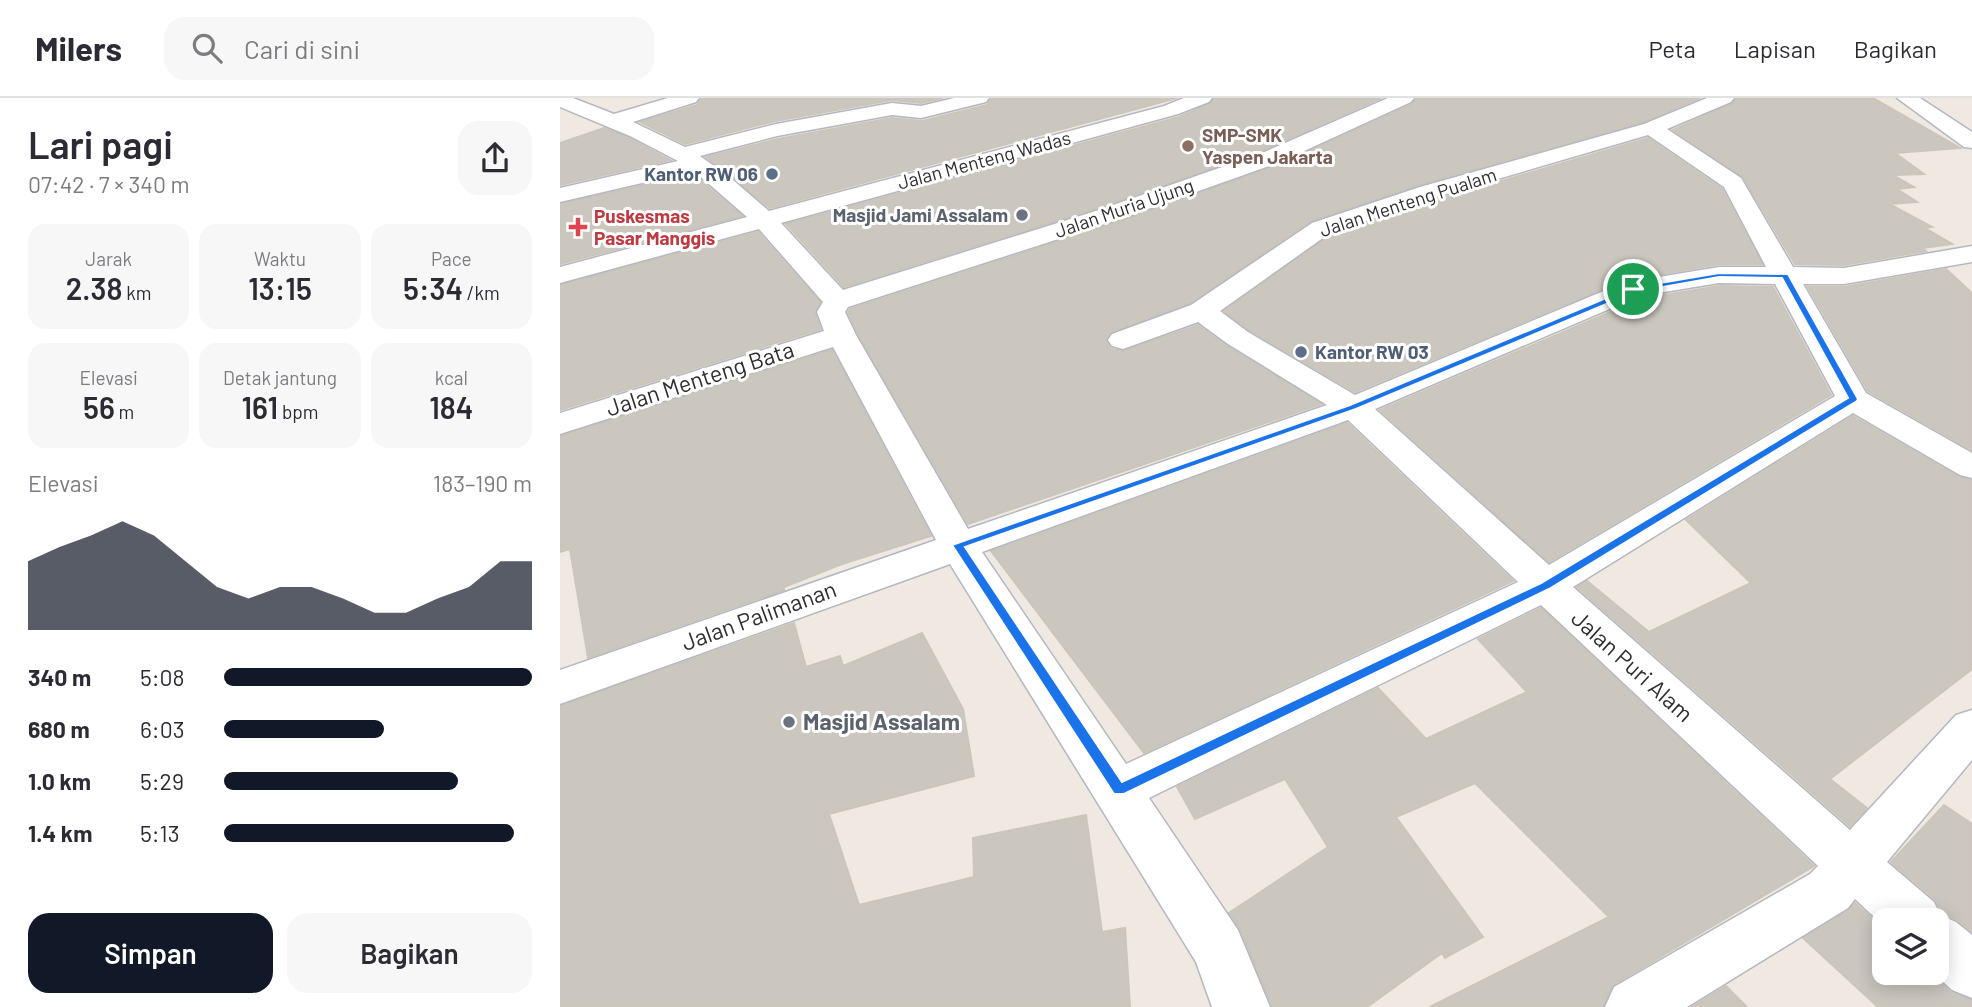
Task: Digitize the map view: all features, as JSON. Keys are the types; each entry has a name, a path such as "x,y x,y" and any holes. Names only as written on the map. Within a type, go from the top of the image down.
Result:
{"street":[{"path":"613,121 689,98"},
{"path":"560,195 690,159 776,130 892,109 921,112 979,98"},
{"name":"Jalan Menteng Wadas","path":"765,220 1171,110 1202,98"},
{"name":"Jalan Menteng Pualam","path":"1123,340 1201,311 1321,228 1428,192 1651,128 1724,98"},
{"path":"1907,98 1972,142"},
{"name":"Jalan Muria Ujung","path":"839,318 1108,215 1257,162 1396,99"},
{"path":"560,100 613,121 690,159 765,220 839,318 958,545 1119,790 1219,949 1241,1007"},
{"path":"1943,122 1972,122"},
{"path":"1651,128 1733,183 1853,399 1972,467"},
{"path":"560,275 765,220"},
{"name":"Jalan Palimanan","path":"560,687 1353,407 1633,289 1719,275 1844,276 1972,254"},
{"path":"1201,311 1238,338 1353,407"},
{"name":"Jalan Menteng Bata","path":"560,424 839,318"},
{"path":"1119,790 1545,586 1853,399"},
{"name":"Jalan Puri Alam","path":"1353,407 1545,586 1901,908"},
{"path":"1634,1007 1829,891 1854,866 1972,729"},
{"path":"1949,951 1972,971"}],"building":[{"path":"702,98 943,98 921,103 892,100 775,121 685,144 640,122 697,105"},
{"path":"992,98 1177,98 770,208 706,157 778,139 892,118 922,121 987,105"},
{"path":"1215,98 1381,98 1261,151 1098,208 844,287 786,224 1179,117 1210,104"},
{"path":"1417,98 1700,98 1643,122 1419,185 1311,221 1190,303 1111,332 1106,341 1111,349 1124,351 1198,325 1321,404 968,524 858,334 848,312 850,309 1118,222 1279,165 1412,104"},
{"path":"1737,98 1873,98 1960,148 1895,153 1924,174 1893,175 1914,187 1897,189 1917,202 1889,204 1932,227 1925,228 1952,244 1844,265 1795,264 1743,177 1673,130 1732,104"},
{"path":"604,128 670,160 560,185 560,143"},
{"path":"1648,138 1722,189 1762,264 1719,264 1622,281 1355,392 1249,330 1224,311 1331,235 1437,200"},
{"path":"693,174 742,216 560,264 560,204"},
{"path":"758,232 820,302 815,313 821,329 560,410 560,285"},
{"path":"1946,269 1972,293 1972,450 1868,391 1808,287 1844,287"},
{"path":"1719,286 1773,287 1831,395 1549,562 1380,410 1641,299"},
{"path":"832,350 931,536 842,564 784,587 784,590 588,658 570,549 560,552 560,436"},
{"path":"1853,416 1959,477 1972,480 1972,669 1830,779 1867,808 1850,826 1577,587 1587,581 1649,632 1751,583 1686,520"},
{"path":"1347,423 1513,581 1144,753 991,551"},
{"path":"1541,608 1814,866 1613,985 1603,1007 1430,1007 1609,917 1475,783 1396,817 1483,937 1445,958 1442,953 1367,1007 1272,1007 1240,929 1229,913 1328,847 1285,779 1195,819 1177,787 1378,688 1426,739 1527,692 1478,639"},
{"path":"794,623 806,667 840,656 843,666 922,633 963,709 974,776 829,814 859,905 974,877 973,838 1086,815 1102,932 1125,928 1130,1007 560,1007 560,706"},
{"path":"1944,805 1972,824 1972,932 1949,916 1949,908 1940,908 1936,900 1891,862"},
{"path":"1855,903 1872,918 1872,985 1943,985 1950,992 1972,1000 1972,1007 1878,1007 1803,938 1849,910"},
{"path":"1726,986 1747,1007 1692,1007"}],"place":[{"name":"SMP-SMK Yaspen Jakarta","path":"1188,146"},
{"name":"Kantor RW 06","path":"772,174"},
{"name":"Masjid Jami Assalam","path":"1022,215"},
{"name":"Puskesmas Pasar Manggis","path":"578,227"},
{"name":"Kantor RW 03","path":"1301,352"},
{"name":"Masjid Assalam","path":"789,722"}],"route":[{"path":"1719,275 1785,276 1853,399 1545,586 1119,790 958,545 1353,407 1633,289 1719,275"}]}
